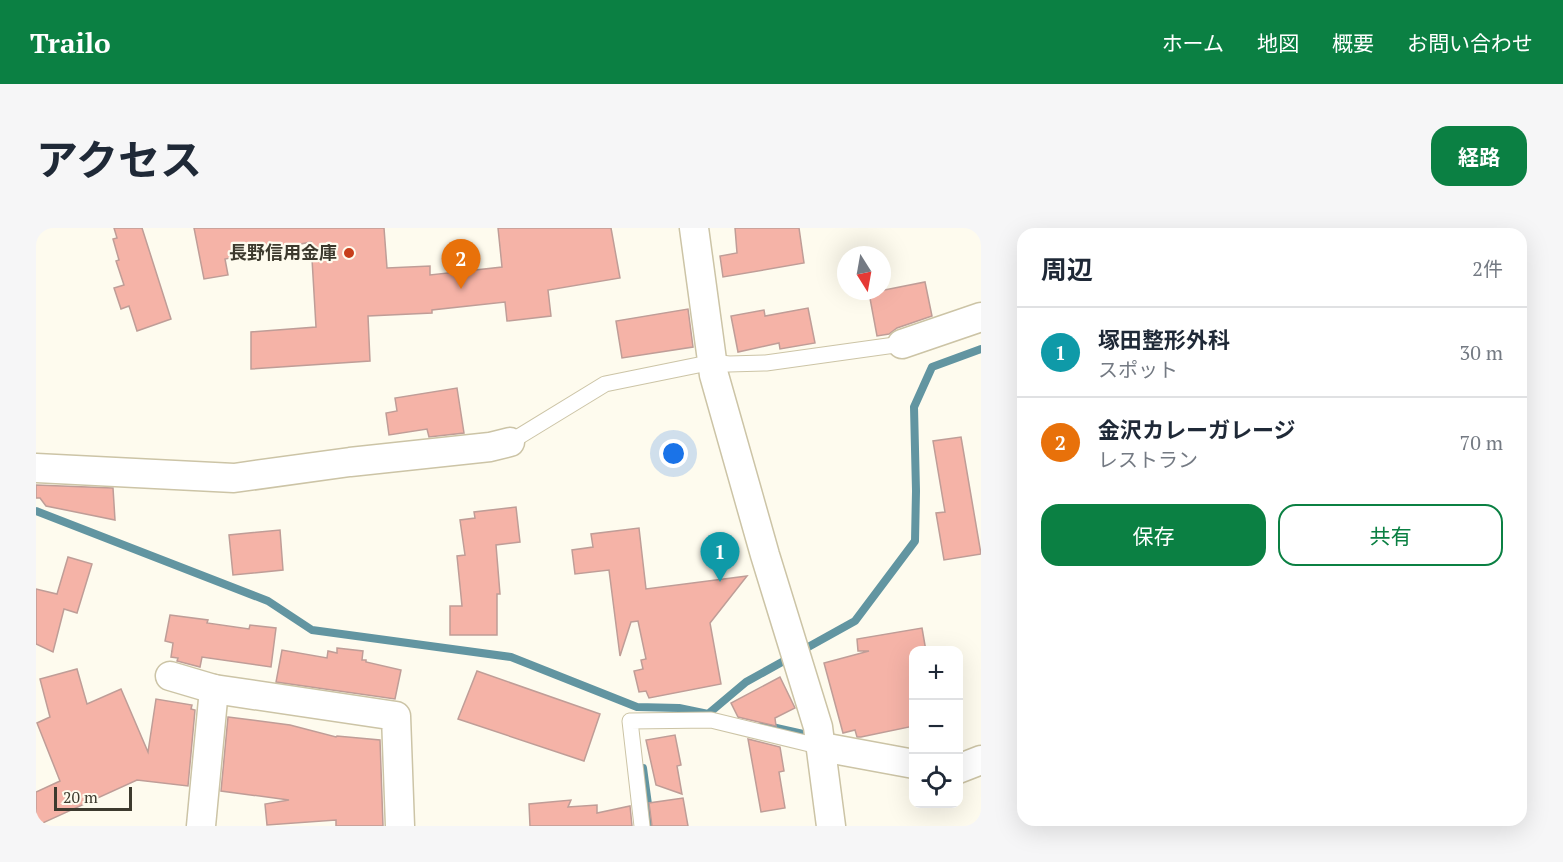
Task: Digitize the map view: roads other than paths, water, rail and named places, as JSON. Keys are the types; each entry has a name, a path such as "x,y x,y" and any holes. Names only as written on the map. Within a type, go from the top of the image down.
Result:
{"street":[{"path":"694,228 714,375 820,739 831,826"},
{"path":"902,344 981,317"},
{"path":"36,468 234,478 350,462 490,447 510,442"},
{"path":"170,676 214,689 396,716 400,826"},
{"path":"201,826 214,689"},
{"path":"820,739 909,763"},
{"path":"963,767 981,760"}],"lane":[{"path":"510,442 605,384 713,362 766,363 902,344"},
{"path":"642,826 630,721 711,720 820,739"}],"waterway":[{"path":"801,651 855,621 915,541 914,407 932,367 981,349"},
{"path":"36,511 268,601 312,630 511,657 637,707 679,708 708,714 746,682 791,657"},
{"path":"763,725 812,736"},
{"path":"643,768 651,826"}],"place":[{"name":"長野信用金庫","path":"349,253"},
{"name":"金沢カレーガレージ","path":"461,289"},
{"name":"塚田整形外科","path":"720,582"}]}
